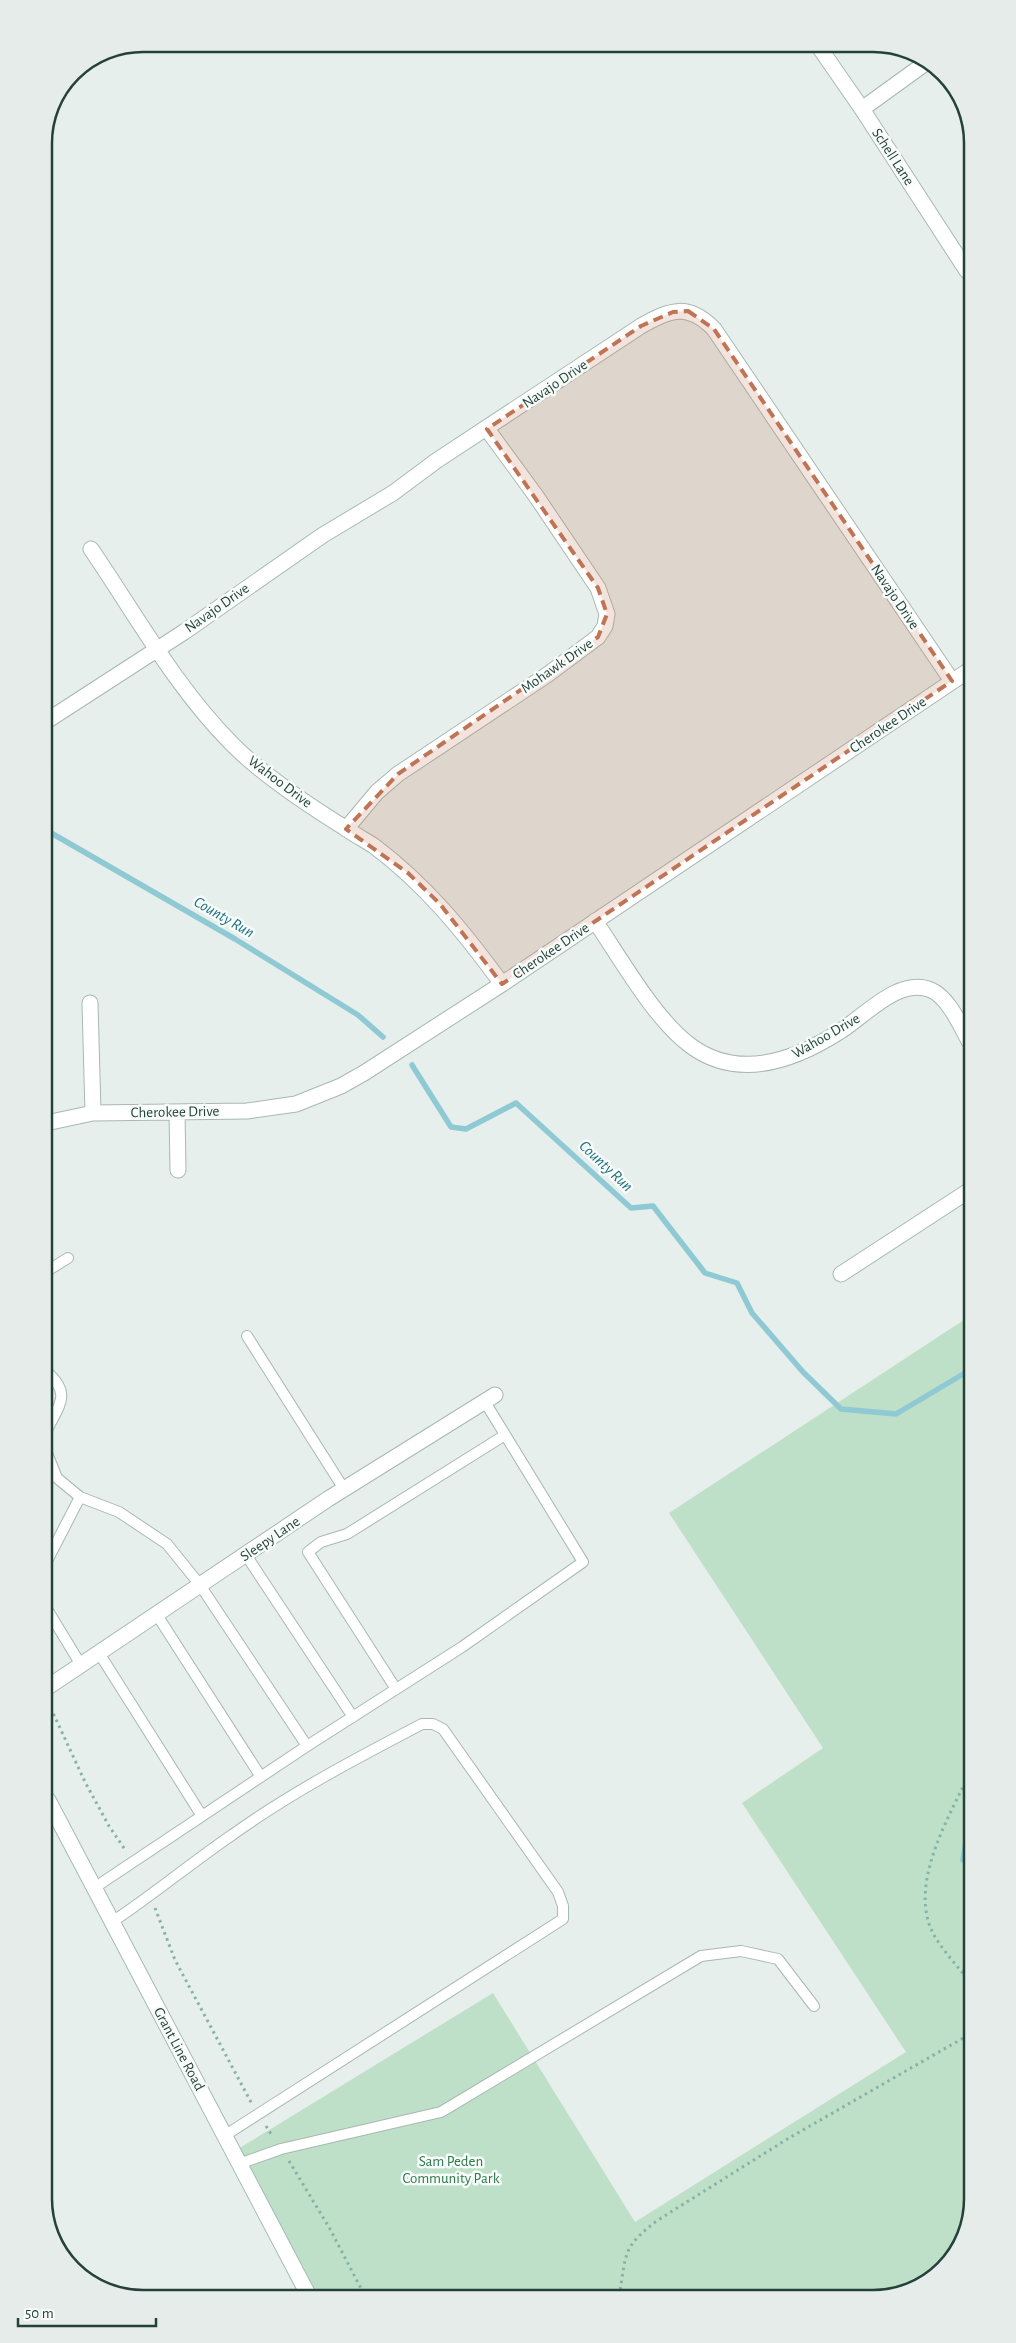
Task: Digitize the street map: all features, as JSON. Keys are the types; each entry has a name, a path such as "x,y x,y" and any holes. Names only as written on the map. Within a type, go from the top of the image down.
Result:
{"street":[{"name":"Schell Lane","path":"823,53 862,109 964,266"},
{"path":"862,109 921,67"},
{"name":"Navajo Drive","path":"53,717 158,648 323,535 400,488 436,461 658,317 673,312 688,311 704,318 714,329 952,681"},
{"name":"Mohawk Drive","path":"346,829 377,792 398,774 547,675 598,637 605,626 607,614 598,588 536,496 487,429"},
{"name":"Wahoo Drive","path":"91,549 202,712 234,746 293,794 372,845 408,873 440,904 466,935 502,984"},
{"name":"Cherokee Drive","path":"53,1121 93,1113 247,1111 296,1104 318,1096 364,1073 502,984 964,674"},
{"name":"Wahoo Drive","path":"595,921 654,1006 678,1035 692,1047 727,1063 747,1065 767,1063 805,1051 840,1032 882,999 910,988 922,988 932,991 941,998 964,1033"},
{"path":"90,1003 93,1113"},
{"path":"177,1112 178,1170"},
{"path":"841,1274 964,1194"},
{"name":"Sleepy Lane","path":"52,1684 344,1489 490,1398"},
{"name":"Grant Line Road","path":"52,1808 306,2290"}],"lane":[{"path":"52,1268 68,1258"},
{"path":"247,1336 344,1489"},
{"path":"52,1376 59,1382 62,1399 52,1419"},
{"path":"94,1888 306,1746 462,1647 583,1562 505,1434 490,1398"},
{"path":"396,1688 308,1552 321,1542 347,1534 505,1434"},
{"path":"52,1466 57,1478 80,1496 119,1512 167,1544 200,1585 306,1746"},
{"path":"52,1551 80,1496"},
{"path":"246,1555 352,1717"},
{"path":"157,1615 261,1776"},
{"path":"52,1616 81,1665"},
{"path":"98,1653 202,1816"},
{"path":"112,1922 151,1896 231,1835 310,1783 422,1724 433,1724 443,1729 558,1892 563,1906 563,1919 224,2136"},
{"path":"239,2164 281,2149 441,2112 701,1956 741,1951 778,1959 814,2006"}],"path":[{"path":"52,1711 85,1782 109,1826 133,1862"},
{"path":"964,1786 930,1861 925,1900 931,1928 964,1974"},
{"path":"151,1896 175,1960 208,2019 234,2073 330,2229 362,2290"},
{"path":"621,2290 624,2261 629,2246 638,2235 651,2225 788,2138 964,2038"}],"highlighted area":[{"path":"688,311 714,329 952,681 502,984 440,904 408,873 346,829 398,774 598,637 607,614 598,588 487,429 641,326 673,312"}],"green space":[{"name":"Sam Peden Community Park","path":"964,1320 964,2199 962,2217 954,2240 937,2264 928,2272 907,2284 884,2290 310,2290 233,2152 493,1993 635,2222 906,2052 742,1803 823,1748 669,1513"}],"water":[{"path":"964,1836 964,1864 960,1861"}],"waterway":[{"name":"County Run","path":"53,834 235,939 358,1015 383,1037"},
{"name":"County Run","path":"412,1065 451,1127 466,1129 516,1103 631,1208 653,1206 705,1273 737,1283 752,1313 803,1372 841,1409 896,1414 964,1374"}]}
